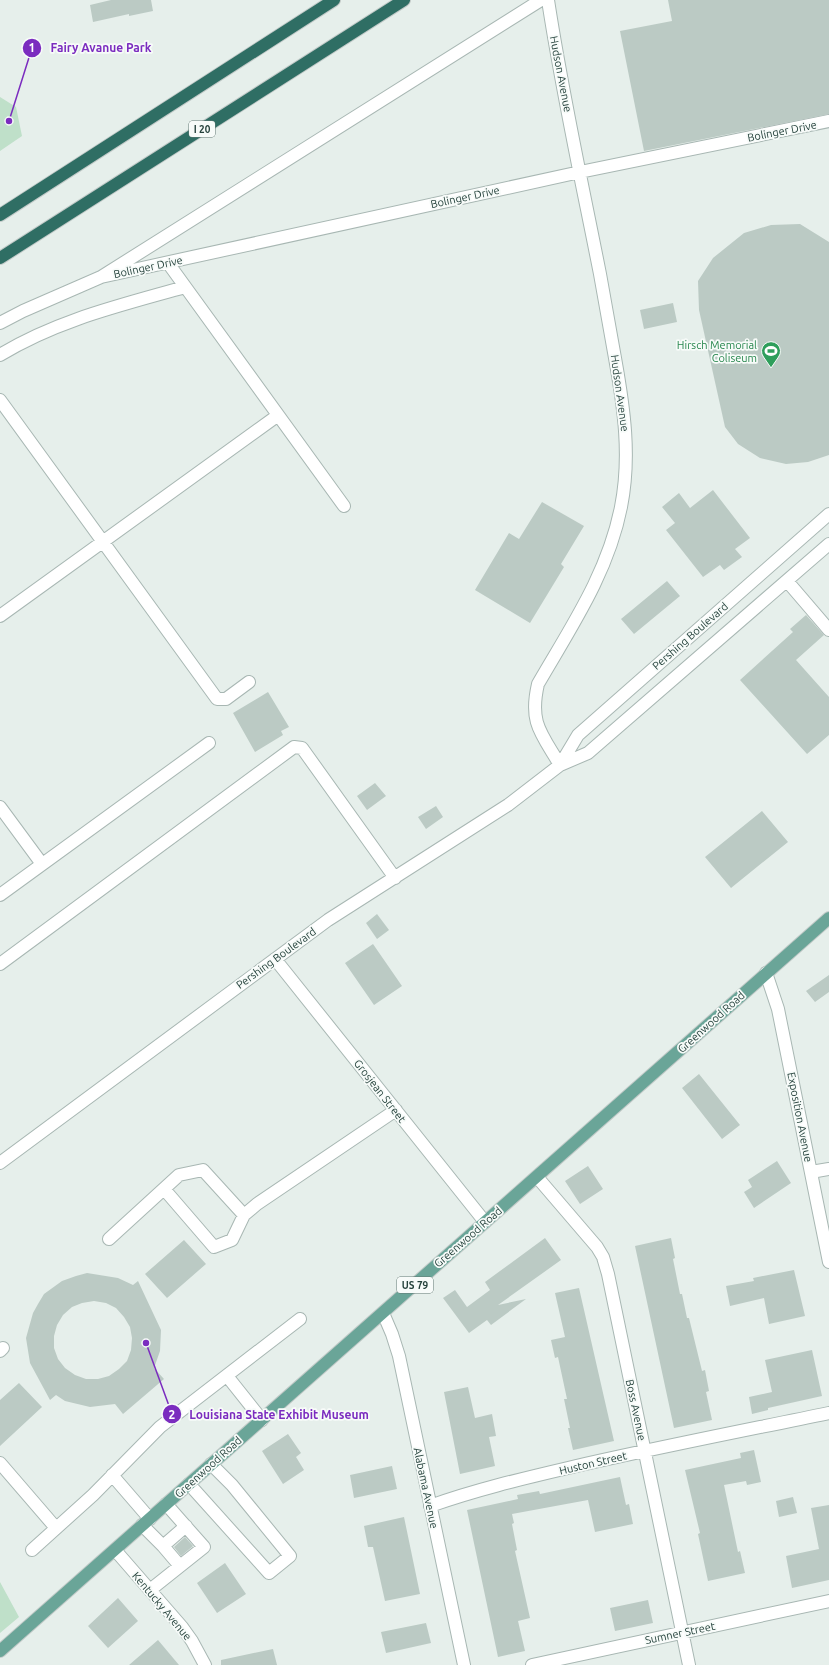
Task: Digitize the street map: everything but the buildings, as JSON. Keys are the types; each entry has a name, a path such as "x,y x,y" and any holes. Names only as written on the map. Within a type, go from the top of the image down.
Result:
{"highway":[{"path":"0,215 334,0"},
{"name":"I 20","path":"0,258 404,0"}],"main road":[{"name":"Greenwood Road","path":"0,1651 829,918"}],"street":[{"name":"Bolinger Drive","path":"0,323 23,311 101,277 542,0"},
{"name":"Hudson Avenue","path":"548,0 556,50 624,408 626,430 626,463 621,508 612,543 604,566 589,598 538,684 535,700 535,715 539,730 560,765"},
{"name":"Bolinger Drive","path":"101,277 580,172 829,121"},
{"path":"168,263 277,416 344,506"},
{"path":"0,355 48,331 91,314 185,287"},
{"path":"0,400 217,699 226,699 249,682"},
{"path":"0,616 102,540 277,416"},
{"name":"Pershing Boulevard","path":"560,765 578,735 829,514"},
{"name":"Pershing Boulevard","path":"0,1163 328,920 508,805 560,765 588,754 829,544"},
{"path":"787,581 829,630"},
{"path":"0,894 209,743"},
{"path":"0,964 294,747 302,748 395,878"},
{"path":"0,807 42,864"},
{"name":"Grosjean Street","path":"275,959 486,1222"},
{"name":"Exposition Avenue","path":"766,973 778,1009 829,1262"},
{"path":"164,1189 214,1247 232,1240 244,1215 257,1204 396,1110"},
{"path":"811,1172 829,1169"},
{"path":"109,1239 179,1175 203,1170 244,1215"},
{"name":"Boss Avenue","path":"537,1177 597,1247 603,1257 608,1274 689,1665"},
{"name":"Alabama Avenue","path":"383,1313 399,1356 464,1665"},
{"path":"32,1550 112,1475 160,1427 300,1319"},
{"path":"227,1376 262,1420"},
{"name":"Huston Street","path":"430,1506 463,1494 492,1486 644,1451 829,1413"},
{"path":"0,1463 56,1528"},
{"path":"189,1484 269,1573 290,1556 232,1485 211,1464"},
{"path":"112,1475 163,1546 180,1566"},
{"path":"150,1590 204,1547 166,1504"},
{"path":"163,1546 186,1526"},
{"name":"Kentucky Avenue","path":"115,1550 192,1641 205,1665"},
{"name":"Sumner Street","path":"532,1665 829,1601"}],"green space":[{"path":"0,97 16,107 22,136 0,151"},
{"path":"0,1582 19,1617 0,1633"}],"place":[{"name":"Fairy Avanue Park","path":"9,121"},
{"name":"Hirsch Memorial Coliseum","path":"771,368"},
{"name":"Louisiana State Exhibit Museum","path":"146,1343"}]}
